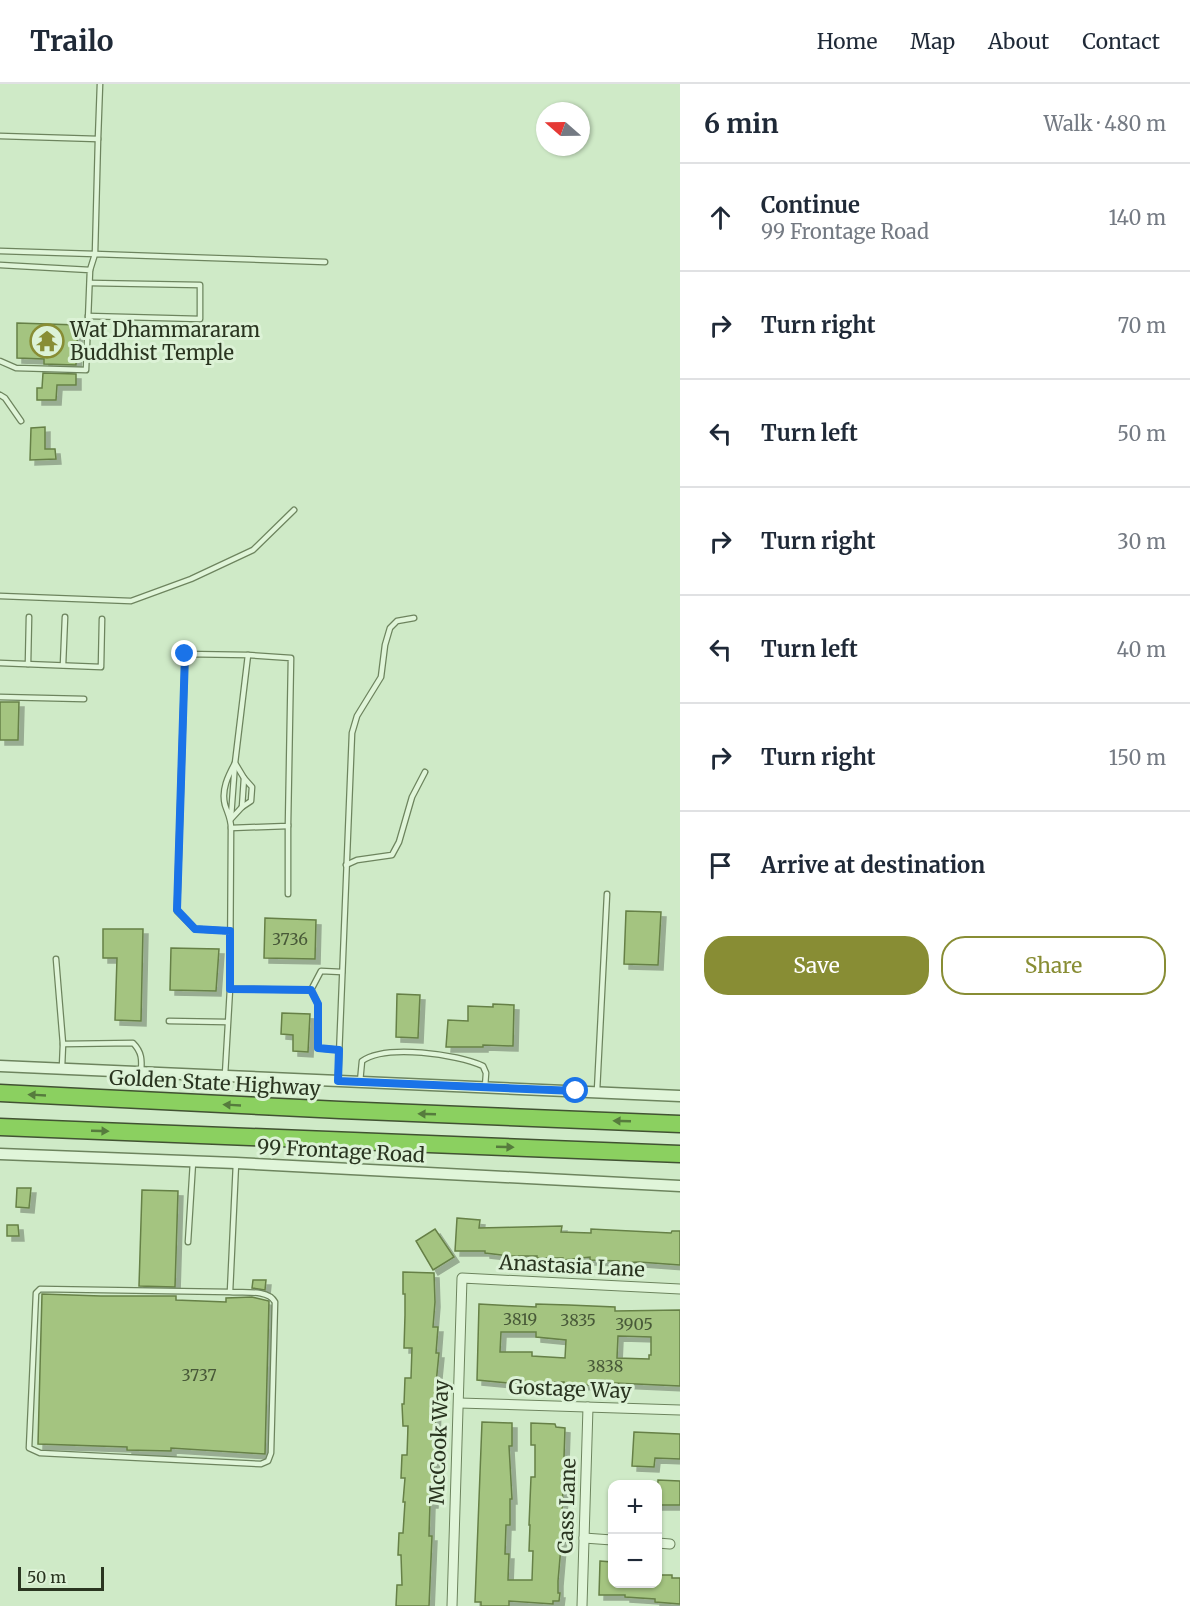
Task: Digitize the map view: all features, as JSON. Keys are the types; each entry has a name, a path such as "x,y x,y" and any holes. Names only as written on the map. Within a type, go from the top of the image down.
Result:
{"highway":[{"name":"Golden State Highway","path":"0,1093 680,1124"},
{"path":"0,1127 680,1154"}],"street":[{"path":"0,1066 680,1096"},
{"name":"99 Frontage Road","path":"0,1154 236,1163 680,1186"},
{"name":"Anastasia Lane","path":"462,1278 680,1289"},
{"name":"McCook Way","path":"452,1606 462,1278"},
{"name":"Gostage Way","path":"459,1403 680,1410"},
{"name":"Cass Lane","path":"582,1606 588,1407"},
{"path":"584,1538 608,1540"},
{"path":"662,1543 670,1544"}],"lane":[{"path":"0,361 16,368 86,370 90,270 95,254 100,84"},
{"path":"0,136 98,139"},
{"path":"0,251 325,262"},
{"path":"0,265 90,270"},
{"path":"88,316 200,319 200,285 90,283"},
{"path":"0,395 5,398 21,421"},
{"path":"0,596 131,601 191,579 253,550 294,510"},
{"path":"28,664 29,616"},
{"path":"63,666 65,617"},
{"path":"338,1081 352,733 357,716 381,677 385,645 390,628 397,621 414,618"},
{"path":"0,663 101,667 102,619"},
{"path":"230,931 195,929 177,910 185,654 291,658 288,894"},
{"path":"225,1075 226,1022 230,989 231,819 224,803 226,780 235,763 248,655"},
{"path":"0,697 84,699"},
{"path":"231,819 251,801 252,787 235,763"},
{"path":"346,865 357,860 392,855 399,842 412,797 425,772"},
{"path":"242,807 244,778"},
{"path":"231,828 288,825"},
{"path":"597,1091 607,894"},
{"path":"56,959 63,1044 62,1068"},
{"path":"311,990 321,971 342,972"},
{"path":"230,989 311,990"},
{"path":"311,990 318,1004 318,1048 339,1050"},
{"path":"169,1021 226,1022"},
{"path":"63,1044 133,1043 142,1056 141,1072"},
{"path":"360,1082 362,1061 370,1056 381,1053 449,1055 483,1066 486,1073 485,1087"},
{"path":"188,1242 193,1162"},
{"path":"230,1292 236,1163"},
{"path":"40,1289 230,1292 268,1294 274,1298 275,1302 272,1454 267,1461 261,1464 40,1453 29,1448 35,1300 36,1293 40,1289"}],"building":[{"name":"Wat Dhammararam Buddhist Temple","path":"17,323 78,325 76,365 44,364 44,359 17,358"},
{"path":"43,373 76,374 76,385 57,385 56,400 37,400 37,388 42,388"},
{"path":"45,427 45,449 55,449 56,459 30,460 31,428"},
{"path":"0,702 19,702 18,740 0,740"},
{"path":"626,911 661,912 658,965 624,964"},
{"path":"265,918 316,920 315,959 264,958"},
{"path":"103,929 143,929 141,1021 115,1020 117,958 103,958"},
{"path":"171,948 219,949 216,991 170,990"},
{"path":"397,994 420,995 418,1038 396,1037"},
{"path":"493,1004 514,1005 513,1046 446,1047 448,1020 468,1021 468,1006 493,1007"},
{"path":"282,1013 310,1014 308,1052 293,1051 293,1035 281,1034"},
{"path":"17,1188 31,1188 29,1208 16,1207"},
{"path":"142,1190 178,1191 175,1287 139,1286"},
{"path":"457,1218 480,1220 479,1228 562,1226 561,1232 591,1233 591,1229 671,1233 680,1231 680,1265 619,1263 619,1261 590,1260 590,1257 563,1260 563,1258 485,1253 485,1251 455,1251"},
{"path":"7,1225 18,1225 19,1236 7,1236"},
{"path":"435,1229 454,1257 433,1270 416,1241"},
{"path":"403,1272 434,1273 433,1327 438,1327 436,1353 439,1353 434,1404 436,1404 433,1503 430,1503 429,1536 432,1536 429,1606 396,1606 397,1585 402,1585 401,1555 398,1555 399,1533 403,1533 405,1502 403,1502 405,1478 401,1478 402,1455 407,1455 408,1426 403,1426 402,1404 404,1404 405,1378 411,1378 412,1348 404,1348"},
{"path":"253,1280 266,1280 265,1290 252,1288"},
{"path":"42,1294 176,1296 176,1300 226,1302 226,1298 252,1297 269,1301 265,1454 171,1448 171,1451 127,1450 127,1447 38,1444"},
{"path":"479,1304 615,1307 615,1311 680,1310 680,1386 615,1383 615,1386 564,1384 564,1382 508,1383 477,1380","holes":["501,1332 536,1332 536,1337 566,1340 565,1358 532,1356 532,1352 500,1352","618,1336 651,1337 649,1359 617,1358"]},
{"path":"482,1422 512,1423 512,1446 509,1446 512,1499 510,1499 510,1525 506,1525 505,1554 509,1554 508,1580 532,1580 533,1551 529,1551 529,1525 531,1477 535,1477 535,1445 531,1445 531,1423 555,1424 556,1427 565,1428 558,1581 558,1593 560,1593 559,1601 553,1601 553,1604 509,1601 509,1606 481,1606 481,1602 475,1602"},
{"path":"634,1432 680,1434 680,1459 655,1458 654,1467 632,1466"},
{"path":"662,1480 680,1481 680,1505 662,1505"},
{"path":"600,1561 608,1562 608,1588 662,1588 662,1575 680,1578 680,1604 655,1602 655,1599 625,1597 625,1595 599,1595"}],"place":[{"name":"Wat Dhammararam Buddhist Temple","path":"47,341"}],"route":[{"path":"185,654 177,910 195,929 230,931 230,989 311,990 318,1004 318,1048 339,1050 338,1081 576,1091"}]}
